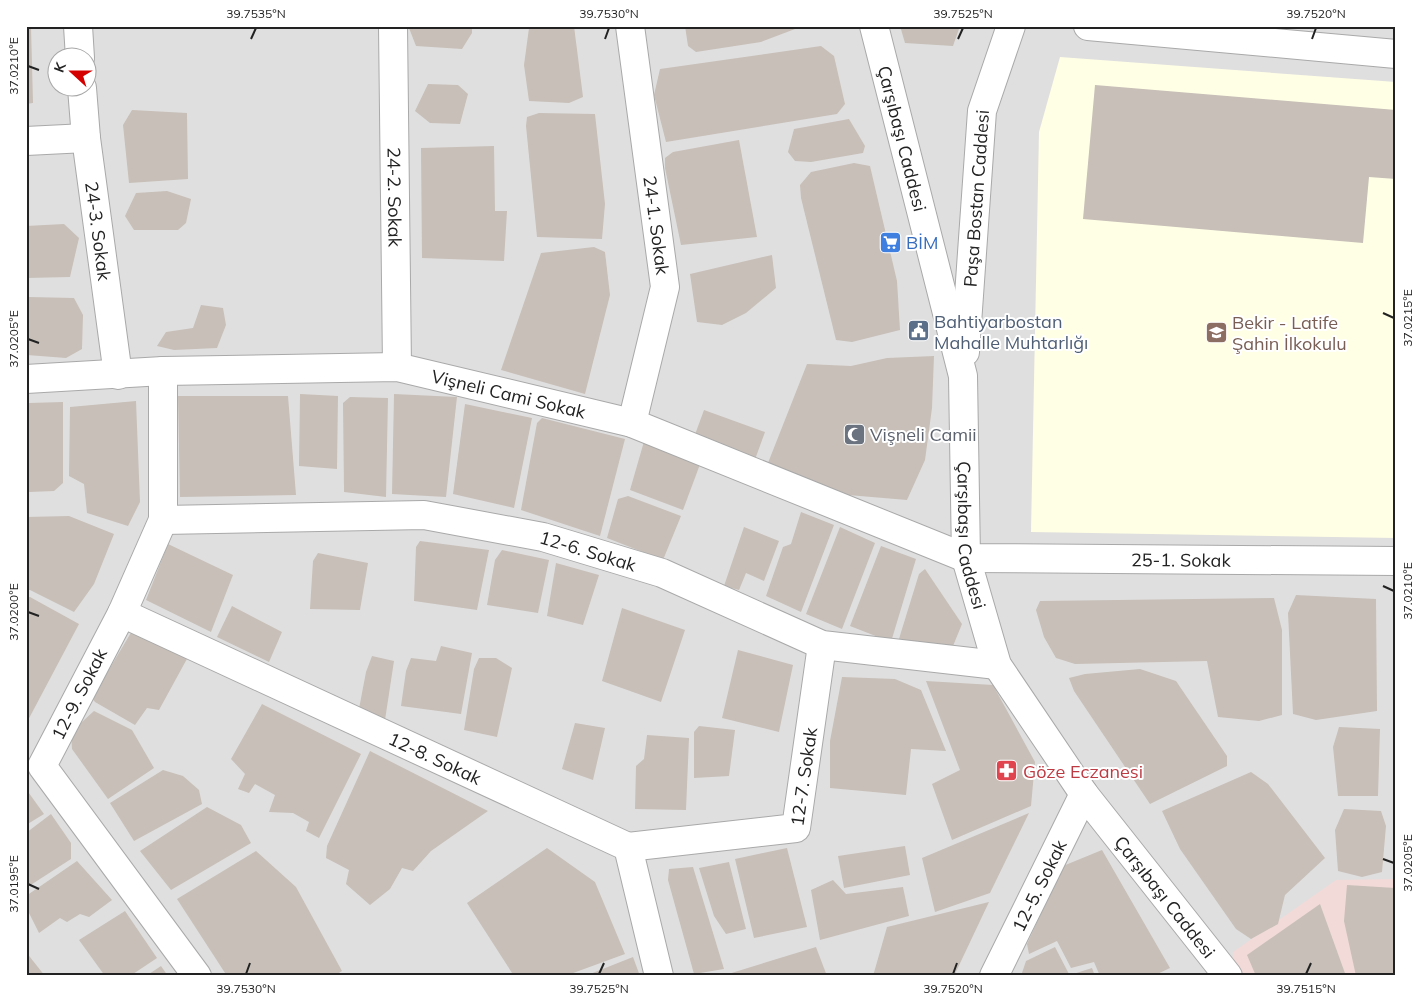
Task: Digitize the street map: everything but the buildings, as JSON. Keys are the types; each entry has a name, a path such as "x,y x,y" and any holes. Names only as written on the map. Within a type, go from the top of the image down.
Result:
{"street":[{"path":"78,26 79,48"},
{"name":"24-2. Sokak","path":"394,26 397,367"},
{"name":"24-1. Sokak","path":"630,26 665,287 632,423"},
{"name":"Çarşıbaşı Caddesi","path":"874,26 963,376 966,558 997,665 1084,794 1228,976"},
{"name":"Paşa Bostan Caddesi","path":"963,376 982,111 1011,26"},
{"path":"1088,26 1396,54"},
{"name":"24-3. Sokak","path":"83,98 86,138 118,375"},
{"path":"26,140 86,138"},
{"name":"Vişneli Cami Sokak","path":"26,378 118,375 163,371 397,367 632,423 966,558"},
{"name":"12-9. Sokak","path":"163,371 163,520 122,613 42,766 197,976"},
{"name":"12-6. Sokak","path":"163,520 424,516 543,537 662,573 822,646 997,665"},
{"name":"25-1. Sokak","path":"966,558 1396,561"},
{"name":"12-8. Sokak","path":"122,613 628,847"},
{"name":"12-7. Sokak","path":"628,847 796,828 822,646"},
{"name":"12-5. Sokak","path":"994,976 1084,794"},
{"path":"628,847 659,976"}],"shaded area":[{"path":"26,26 1396,26 1396,976 26,976"},
{"name":"Bekir - Latife Şahin İlkokulu","path":"1060,57 1396,82 1396,538 1031,532 1039,132"},
{"path":"1396,879 1396,976 1232,976 1233,952 1336,880"}],"place":[{"name":"BİM","path":"890,242"},
{"name":"Bahtiyarbostan Mahalle Muhtarlığı","path":"918,331"},
{"name":"Bekir - Latife Şahin İlkokulu","path":"1216,332"},
{"name":"Vişneli Camii","path":"854,434"},
{"name":"Göze Eczanesi","path":"1007,771"}]}
